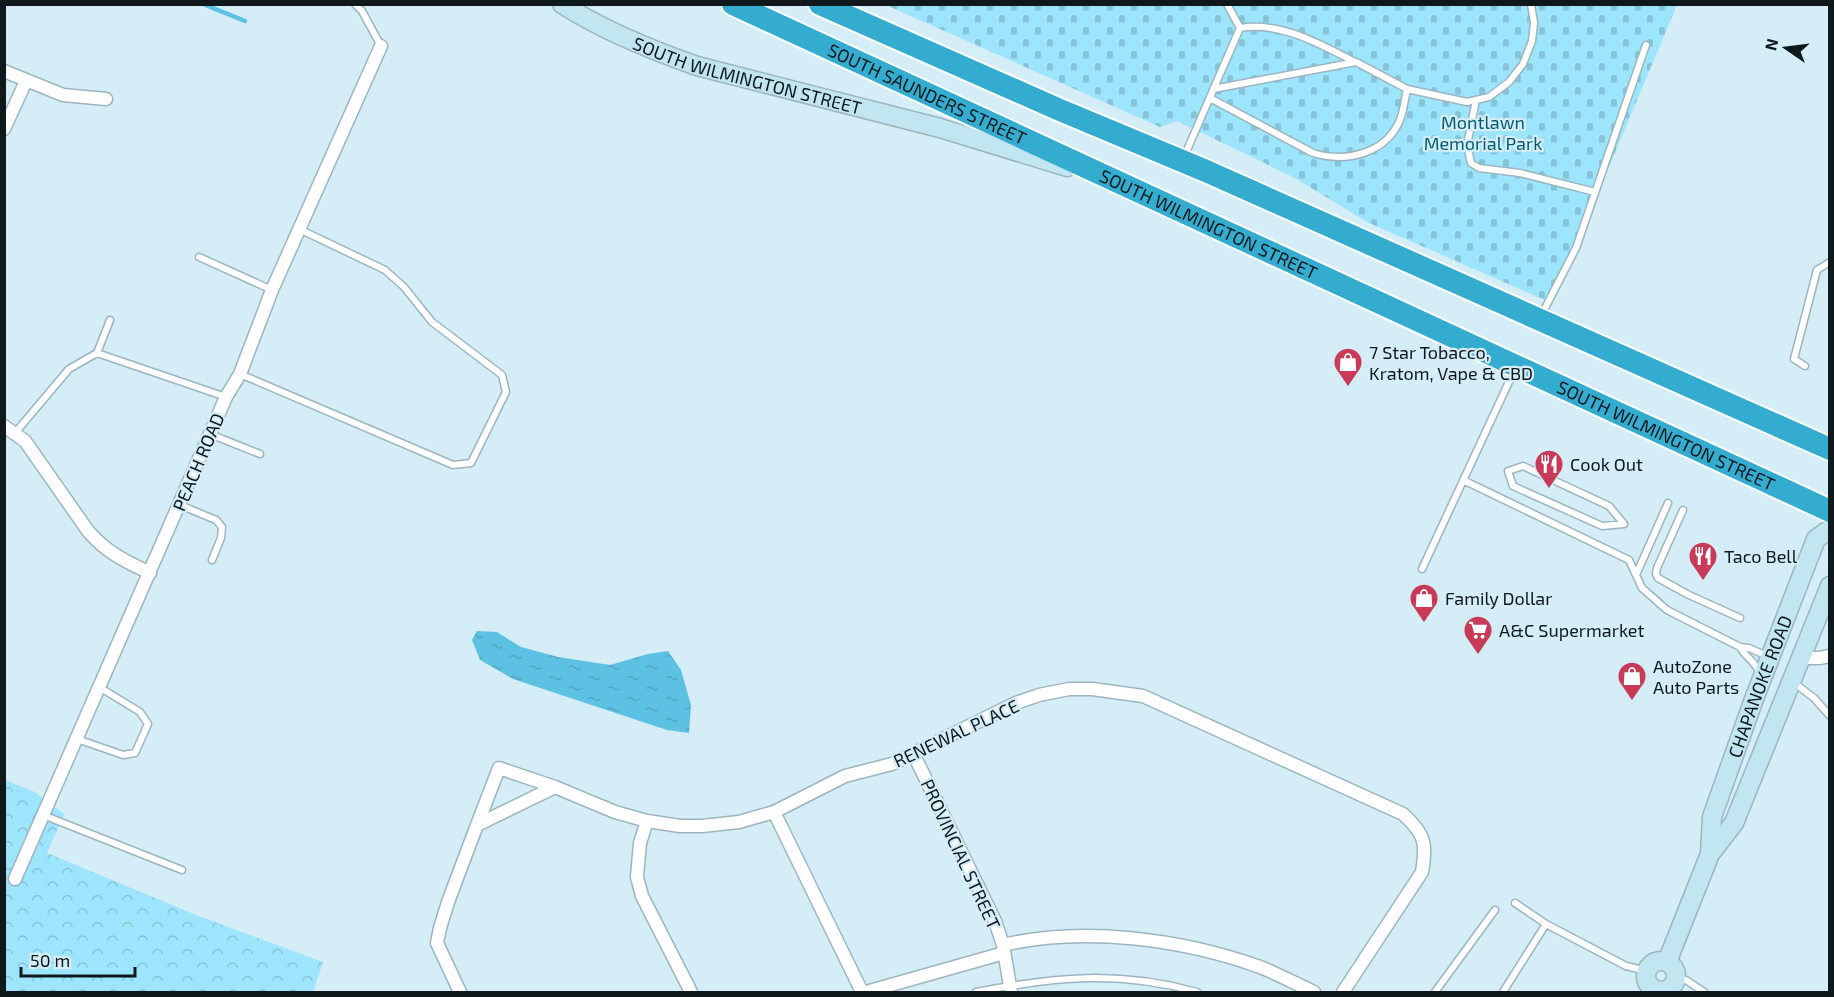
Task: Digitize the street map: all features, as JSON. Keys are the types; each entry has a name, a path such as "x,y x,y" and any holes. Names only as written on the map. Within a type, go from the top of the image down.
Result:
{"highway":[{"name":"SOUTH SAUNDERS STREET","path":"733,4 1122,184"},
{"name":"SOUTH SAUNDERS STREET","path":"820,4 883,33"},
{"path":"883,33 1183,161 1830,449"},
{"name":"SOUTH WILMINGTON STREET","path":"1122,184 1830,511"}],"street":[{"name":"SOUTH WILMINGTON STREET","path":"562,4 621,36 697,66 940,128 1122,184"},
{"path":"840,4 883,33"},
{"name":"PEACH ROAD","path":"15,879 226,397 240,374 299,229 381,46"},
{"path":"4,71 63,95 106,99"},
{"path":"4,129 26,81"},
{"path":"4,426 25,441 100,545 113,555 150,573"},
{"name":"CHAPANOKE ROAD","path":"1710,854 1712,817 1759,686 1816,539 1830,529"},
{"path":"1802,578 1801,603 1786,642 1785,652 1789,657 1800,658 1830,656"},
{"name":"CHAPANOKE ROAD","path":"1667,962 1710,854 1734,823 1800,658 1828,598"},
{"path":"1742,802 1745,760 1771,681 1770,658"},
{"name":"RENEWAL PLACE","path":"477,825 499,768 555,787 615,812 647,821 680,826 739,822 774,812 846,776 892,764 1016,703 1039,695 1069,689 1116,691 1143,696 1403,814 1418,828 1424,844 1422,872 1342,993"},
{"name":"PROVINCIAL STREET","path":"913,753 995,921 1011,989"},
{"path":"460,993 438,943 448,902 477,825 555,787"},
{"path":"774,812 864,993 1028,939 1073,937 1153,941 1198,949 1262,968 1314,993"},
{"path":"647,821 640,843 637,877 642,896 691,993"},
{"path":"1656,962 1667,962 1676,970 1676,979 1669,989 1656,991 1647,982 1647,971 1656,962"}],"lane":[{"path":"355,4 362,10 381,46"},
{"path":"1227,4 1240,28"},
{"path":"1240,28 1256,25 1281,30 1326,47 1407,89 1467,102 1489,97 1509,82 1523,64 1532,41 1534,23 1531,4"},
{"path":"1183,161 1240,28"},
{"path":"1539,319 1576,248 1646,45"},
{"path":"1213,89 1356,62"},
{"path":"1210,98 1313,153 1349,157 1374,149 1395,128 1401,117 1407,89"},
{"path":"1476,100 1467,144 1471,163 1479,168 1520,173 1595,192"},
{"path":"240,374 453,465 471,463 506,392 502,375 432,322 404,287 385,270 299,229"},
{"path":"199,257 273,290"},
{"path":"1805,366 1794,359 1817,270 1830,262"},
{"path":"15,433 69,369 97,353 110,320"},
{"path":"97,353 226,397"},
{"path":"1422,569 1516,366"},
{"path":"210,434 260,454"},
{"path":"1523,466 1609,506 1624,524 1602,526 1544,501 1513,486 1508,471 1523,466"},
{"path":"1463,480 1629,560 1642,588 1667,610 1740,647 1749,648 1770,658"},
{"path":"1636,575 1668,503"},
{"path":"180,505 216,520 222,527 221,538 212,560"},
{"path":"1683,510 1657,568 1658,578 1740,618"},
{"path":"1740,647 1744,656 1758,669 1759,686"},
{"path":"1791,681 1814,698 1830,716"},
{"path":"77,739 123,755 135,753 144,734 148,724 140,712 99,687"},
{"path":"43,815 182,870"},
{"path":"1515,903 1546,924 1626,966 1647,971"},
{"path":"1436,993 1495,910"},
{"path":"1503,993 1546,924"},
{"path":"976,993 1011,989 1072,977 1139,981 1177,987 1197,993"},
{"path":"1676,979 1686,980 1704,993"}],"green space":[{"name":"Montlawn Memorial Park","path":"886,5 1677,5 1552,303 1369,223 1293,177 1177,121 1160,127"},
{"path":"4,779 36,793 64,814 47,853 201,917 323,962 313,992 5,992"}],"water":[{"path":"477,631 497,632 521,647 558,657 610,665 668,651 681,670 691,705 689,733 667,730 513,679 480,660 472,640"}],"waterway":[{"path":"203,4 245,21"}],"place":[{"name":"7 Star Tobacco, Kratom, Vape & CBD","path":"1348,388"},
{"name":"Cook Out","path":"1549,490"},
{"name":"Taco Bell","path":"1703,582"},
{"name":"Family Dollar","path":"1424,624"},
{"name":"A&C Supermarket","path":"1478,656"},
{"name":"AutoZone Auto Parts","path":"1632,702"}]}
